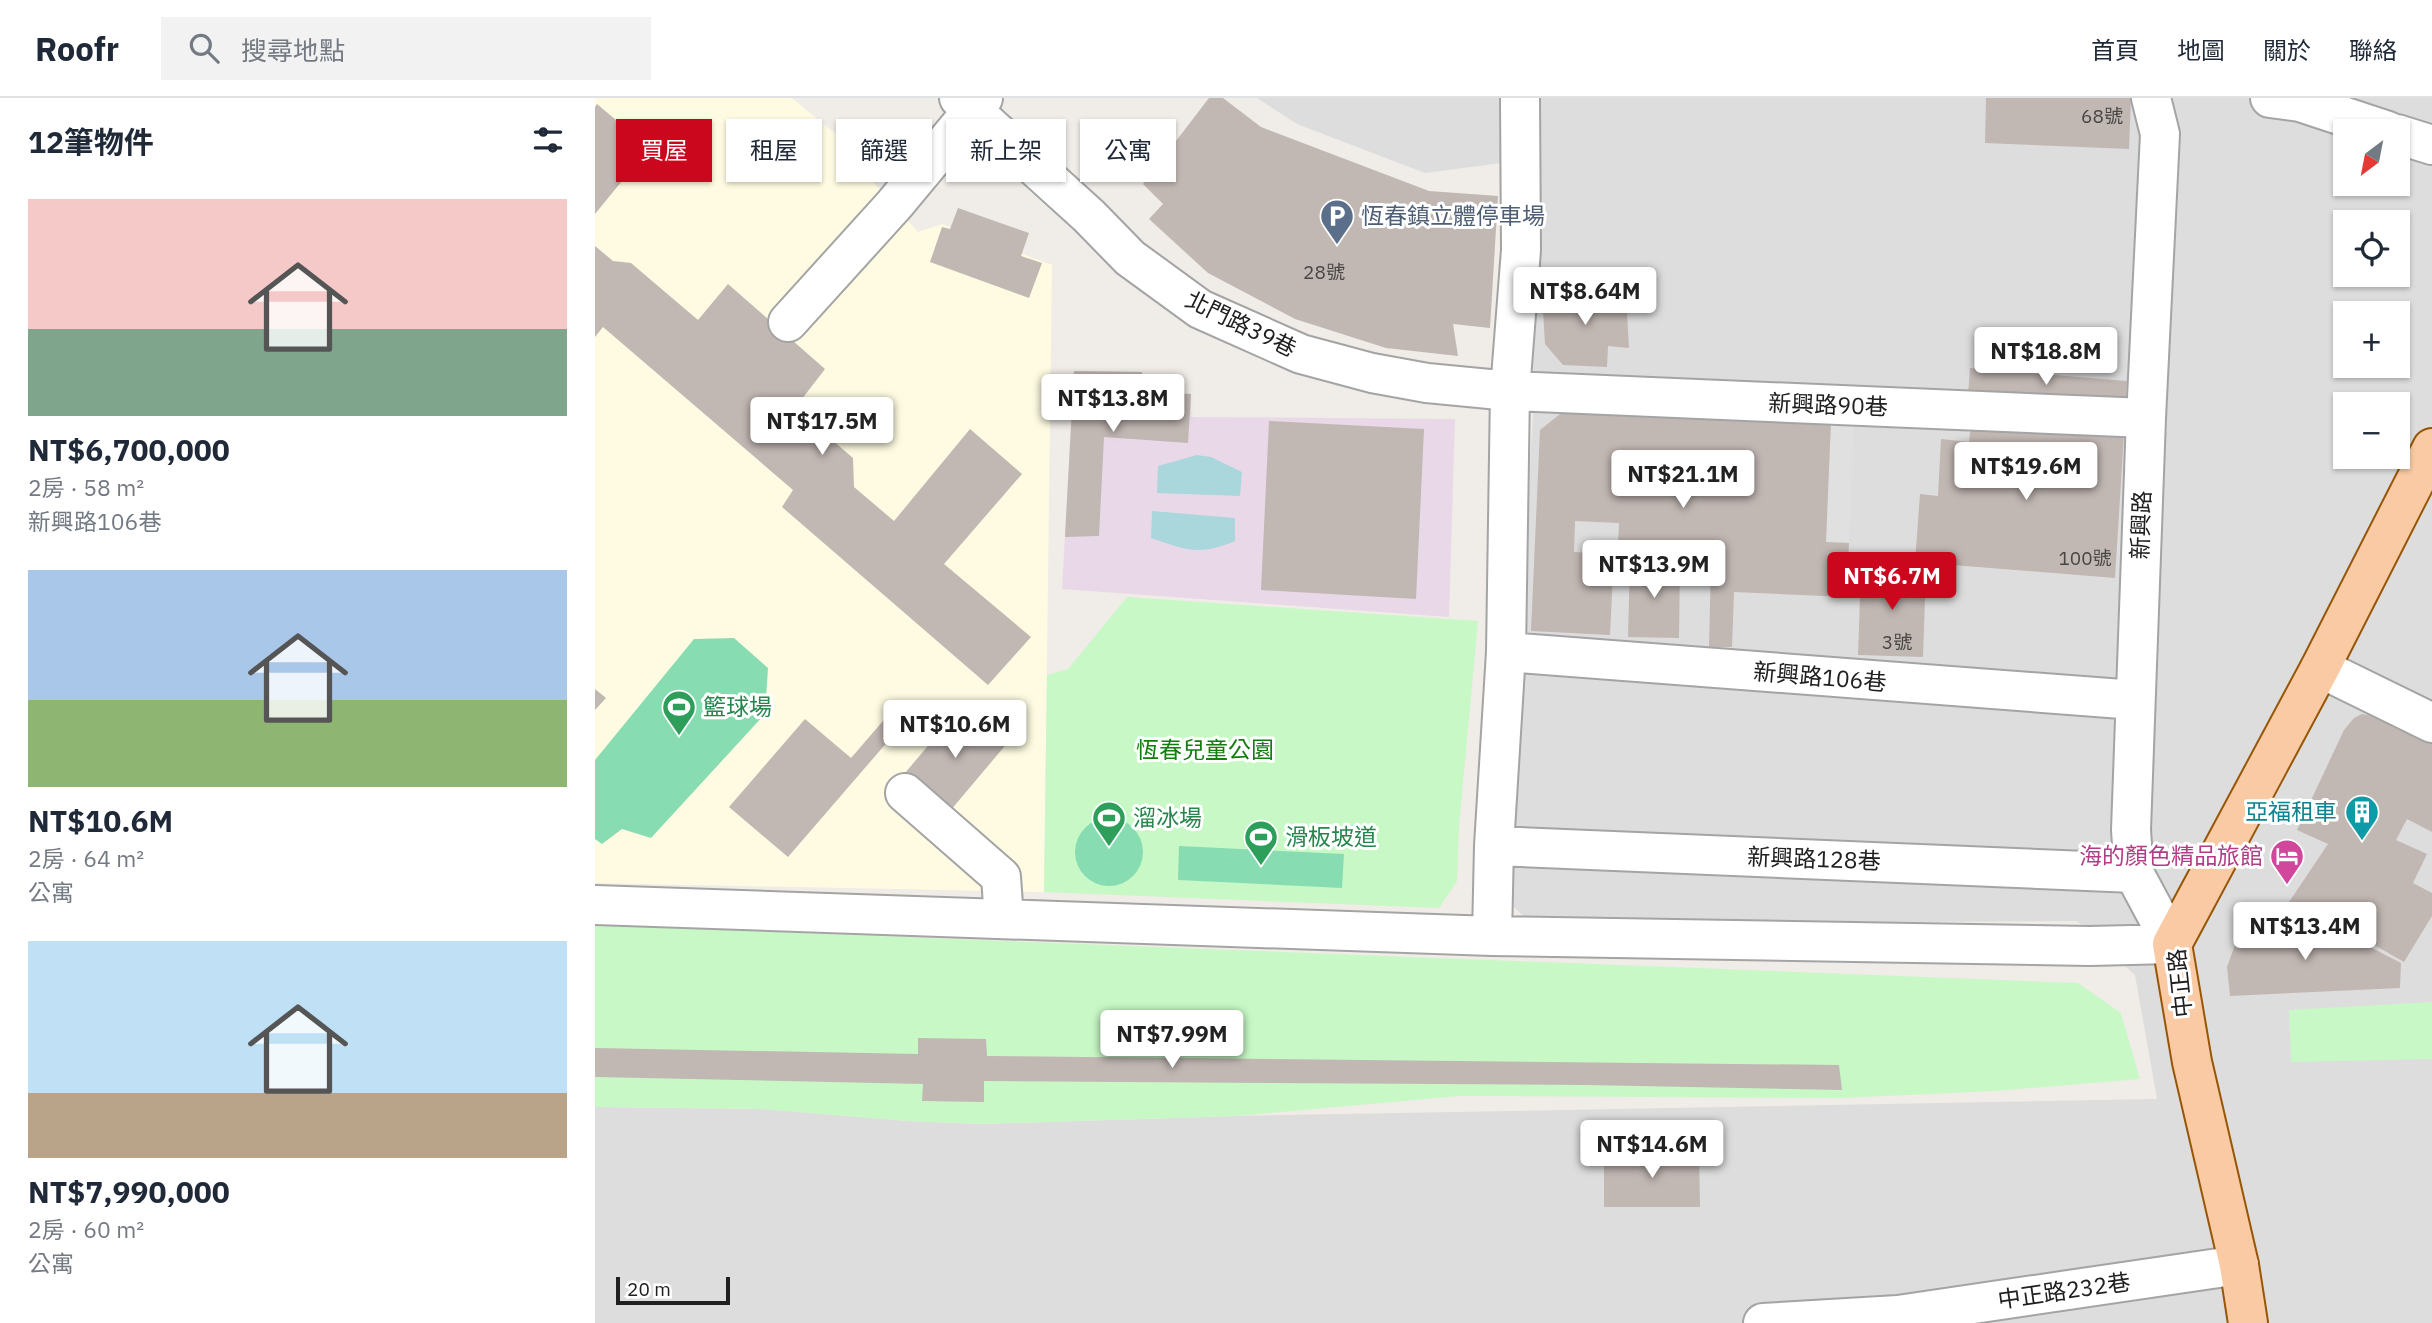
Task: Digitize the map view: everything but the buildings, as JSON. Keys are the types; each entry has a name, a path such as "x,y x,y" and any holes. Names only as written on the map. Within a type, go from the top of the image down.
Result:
{"main road":[{"name":"中正路","path":"2248,1323 2239,1265 2192,1062 2172,944 2320,667 2432,448"}],"street":[{"path":"1492,936 1494,846 1506,652 1510,391 1521,250 1520,98"},
{"name":"新興路","path":"2151,98 2159,134 2131,804 2134,873 2172,944"},
{"path":"2270,98 2299,103 2350,119"},
{"path":"787,322 894,205 971,102"},
{"name":"北門路39巷","path":"971,102 1130,258 1200,309 1301,354 1360,370 1427,383 1510,391"},
{"path":"2410,138 2432,145"},
{"name":"新興路90巷","path":"1510,391 2146,418"},
{"name":"新興路106巷","path":"1506,652 2135,700"},
{"path":"2320,667 2432,723"},
{"path":"905,793 1001,877 1004,919"},
{"name":"新興路128巷","path":"1494,846 2134,873"},
{"path":"595,905 1492,936 2089,946 2172,944"},
{"name":"中正路232巷","path":"1763,1323 1898,1315 1943,1316 2239,1265"}],"shaded area":[{"path":"595,98 792,98 818,119 726,119 726,182 822,182 822,123 836,134 836,182 873,182 918,232 942,224 1052,265 1044,892 595,883"},
{"path":"1257,98 2432,98 2432,1323 595,1323 595,1107 763,1109 981,1124 1236,1116 2157,1099 2135,975 2077,921 1532,924 1503,897 1533,414 1532,159 1425,173 1297,124"},
{"path":"1074,371 1142,372 1142,392 1191,394 1191,417 1455,419 1449,617 1062,589"},
{"path":"1831,422 1854,423 1849,543 1826,542"}],"green space":[{"name":"恆春兒童公園","path":"1127,597 1478,621 1459,826 1457,881 1439,908 1044,892 1047,675 1068,669"},
{"name":"籃球場","path":"734,638 768,668 765,714 651,838 622,829 602,844 595,839 595,760 694,639"},
{"name":"溜冰場","path":"1109,818 1122,821 1133,828 1140,839 1143,852 1140,865 1133,876 1122,883 1109,886 1096,883 1085,876 1078,865 1075,852 1078,839 1085,828 1096,821"},
{"name":"滑板坡道","path":"1179,846 1344,854 1342,888 1178,880"},
{"path":"595,925 2078,983 2121,1013 2140,1079 1995,1091 1841,1098 1459,1096 1236,1116 981,1124 763,1109 595,1107"},
{"path":"2432,1002 2432,1059 2291,1062 2289,1010"}],"water":[{"path":"1197,455 1211,457 1242,472 1240,496 1157,493 1158,466"},
{"path":"1152,511 1235,518 1235,541 1212,549 1193,550 1151,538"}],"place":[{"name":"恆春鎮立體停車場","path":"1337,246"},
{"name":"籃球場","path":"679,737"},
{"name":"亞福租車","path":"2362,842"},
{"name":"溜冰場","path":"1109,848"},
{"name":"滑板坡道","path":"1261,867"},
{"name":"海的顏色精品旅館","path":"2287,886"}]}
